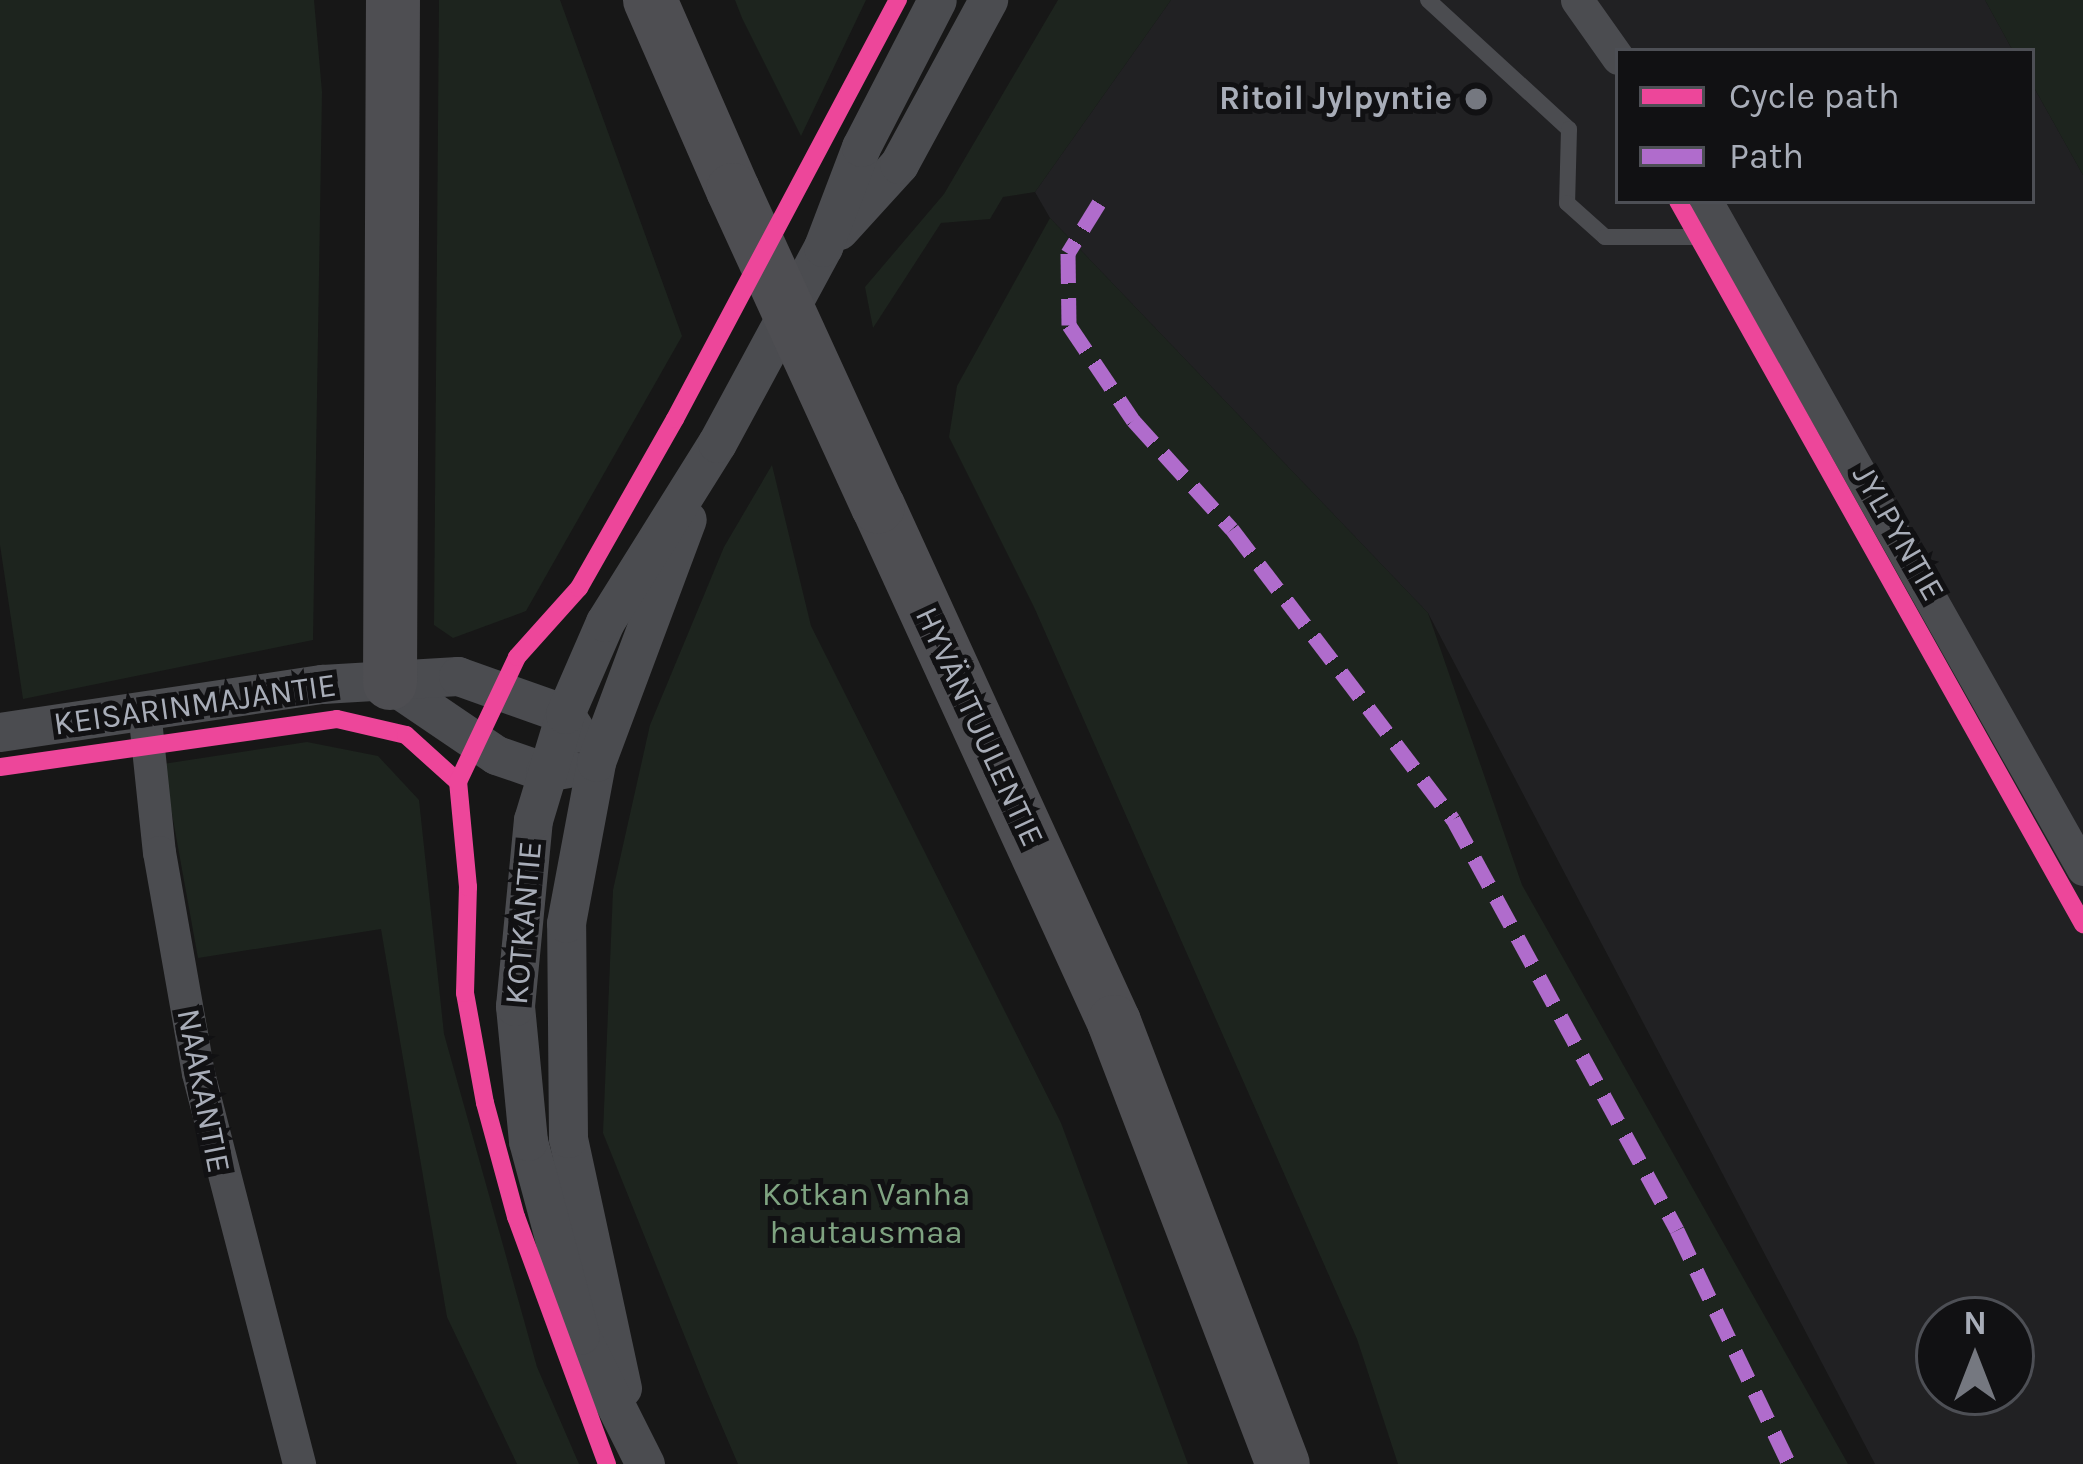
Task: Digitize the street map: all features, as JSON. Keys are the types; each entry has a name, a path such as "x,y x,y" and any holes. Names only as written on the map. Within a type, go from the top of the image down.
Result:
{"highway":[{"path":"390,683 393,0"},
{"name":"HYVÄNTUULENTIE","path":"650,0 1114,1022 1283,1464"}],"street":[{"name":"KOTKANTIE","path":"637,1446 573,1313 542,1210 519,1082 518,920 544,772 565,714 629,576 717,443 823,247 861,147 937,0"},
{"name":"KOTKANTIE","path":"823,247 899,164 988,0"},
{"path":"1576,0 1615,54"},
{"name":"JYLPYNTIE","path":"1713,213 2083,869"},
{"name":"KOTKANTIE","path":"637,1446 578,1199 562,1087 566,923 596,762 717,443"},
{"name":"KEISARINMAJANTIE","path":"0,732 322,684 479,680 565,714"},
{"path":"390,683 496,755 544,772 596,762 565,714"},
{"name":"NAAKANTIE","path":"143,710 198,1072 299,1464"}],"lane":[{"path":"1428,0 1569,129 1567,203 1605,237 1700,237 1713,213"}],"shaded area":[{"path":"1171,0 1985,0 2011,48 1615,48 1615,204 2035,204 2035,89 2083,175 2083,1464 1875,1464 1428,613 1050,218 1035,192"}],"green space":[{"path":"0,0 314,0 322,92 313,640 23,699 0,545"},
{"path":"439,0 560,0 682,336 526,611 453,638 434,625"},
{"path":"735,0 866,0 801,136 742,18"},
{"path":"1058,0 1171,0 1035,192 1003,197 990,219 941,223 873,328 865,287 944,194"},
{"path":"1985,0 2083,0 2083,175 2035,89 2035,48 2011,48"},
{"path":"1050,218 1428,613 1522,885 1848,1464 1398,1464 1357,1339 1034,607 949,437 957,386"},
{"name":"Kotkan Vanha hautausmaa","path":"772,465 811,626 1061,1123 1188,1464 738,1464 705,1387 603,1133 613,890 650,725 724,547"},
{"path":"307,742 378,756 419,800 444,1034 537,1367 579,1464 517,1464 447,1317 381,929 198,958 163,764"}],"marked path":[{"path":"1099,203 1068,253 1069,325 1133,420 1232,529 1453,819 1677,1230 1789,1464"}],"cycle path":[{"path":"607,1464 516,1217 485,1103 465,993 468,887 458,782 517,657 579,588 675,419 898,0"},
{"path":"1680,204 2083,924"},
{"path":"0,767 337,719 406,735 458,782"}],"place":[{"name":"Ritoil Jylpyntie","path":"1476,99"}]}
